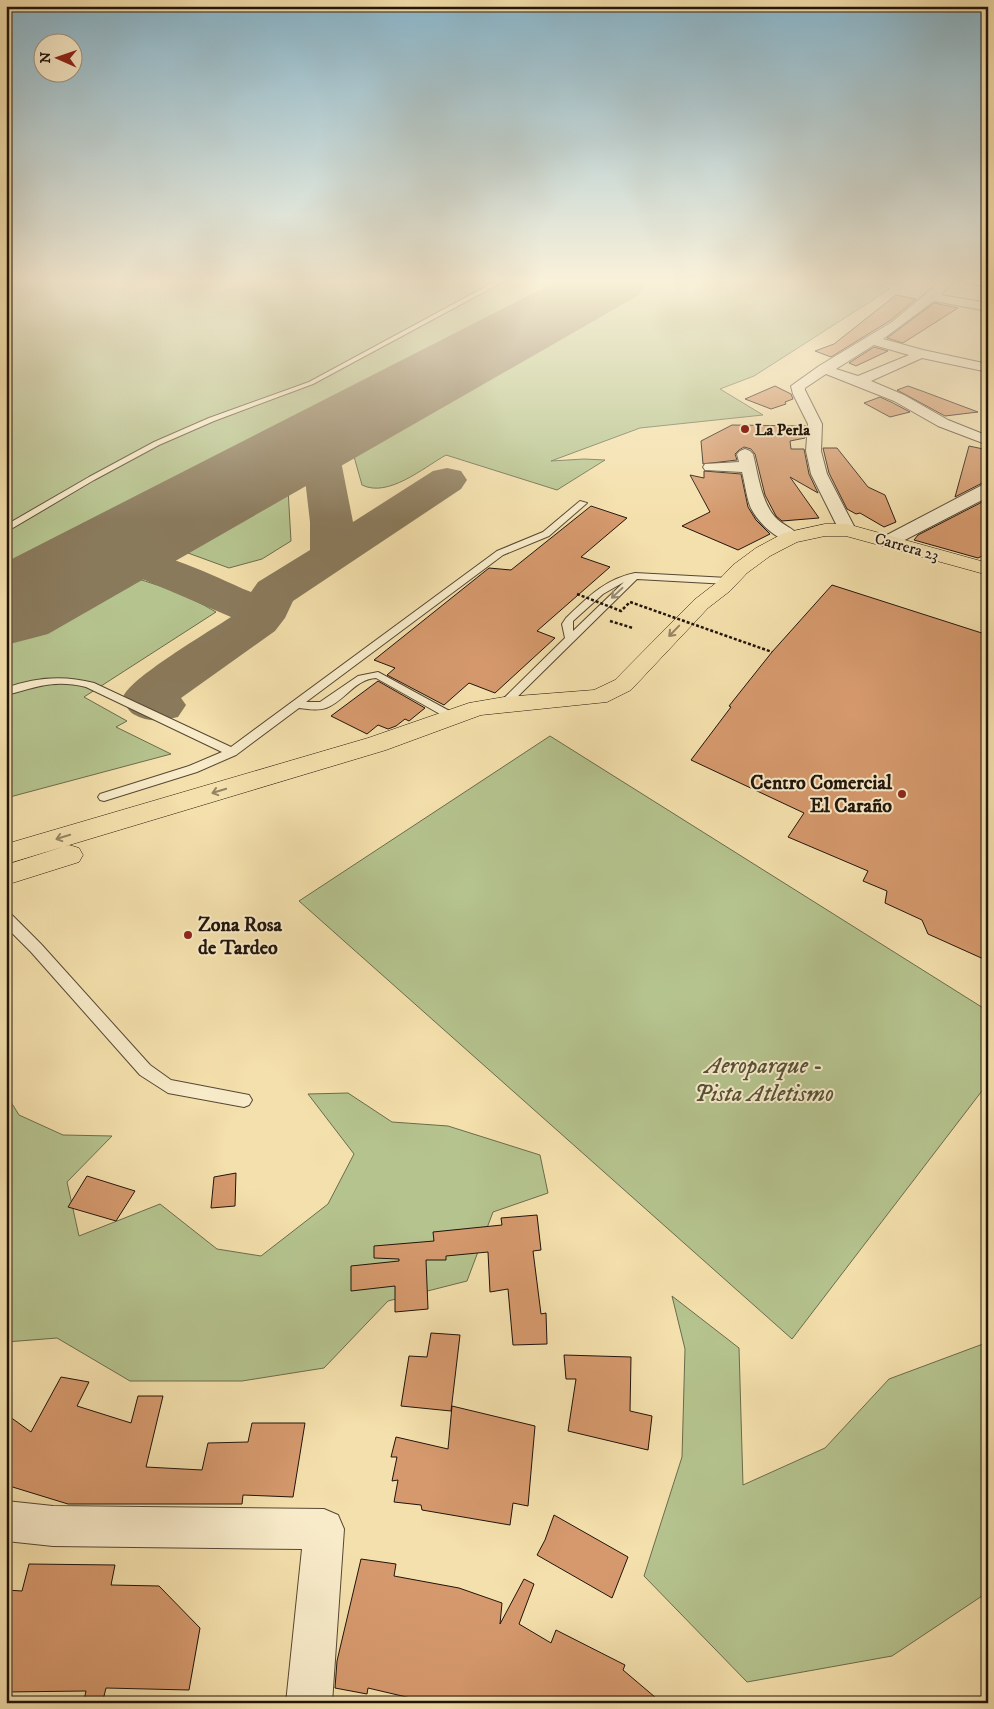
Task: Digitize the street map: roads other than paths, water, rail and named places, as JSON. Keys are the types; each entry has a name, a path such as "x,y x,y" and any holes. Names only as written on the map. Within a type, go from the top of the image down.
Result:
{"main road":[{"name":"Carrera 23","path":"6,854 377,744 477,708 504,704 599,697 623,685 700,604 726,584 740,569 763,552 792,537 825,530 847,530 988,569"},
{"path":"6,875 501,720 592,712 622,706 637,697 715,610 726,584"}],"street":[{"path":"839,360 797,388 813,415 816,425 814,453 818,470 847,530"},
{"path":"859,381 908,360"},
{"path":"949,360 988,368"},
{"path":"824,369 899,398 943,423 988,442"},
{"path":"711,466 747,460 759,507 770,522 792,537"},
{"path":"889,541 984,492 988,487"},
{"path":"6,1520 53,1526 324,1529 309,1703"}],"lane":[{"path":"6,529 116,464 180,432 310,383 354,360"},
{"path":"104,797 193,768 232,752 500,552 546,534 583,504"},
{"path":"504,704 635,576 726,584"},
{"path":"296,704 324,704 357,680 369,675 378,675 451,716"},
{"path":"6,692 21,685 52,680 76,681 90,685 232,752"},
{"path":"6,918 36,948 145,1070 168,1086 244,1100"}],"place":[{"name":"La Perla","path":"745,429"},
{"name":"Centro Comercial El Caraño","path":"902,794"},
{"name":"Zona Rosa de Tardeo","path":"188,935"}],"park label":[{"name":"Aeroparque - Pista Atletismo","path":"764,1079"}]}
